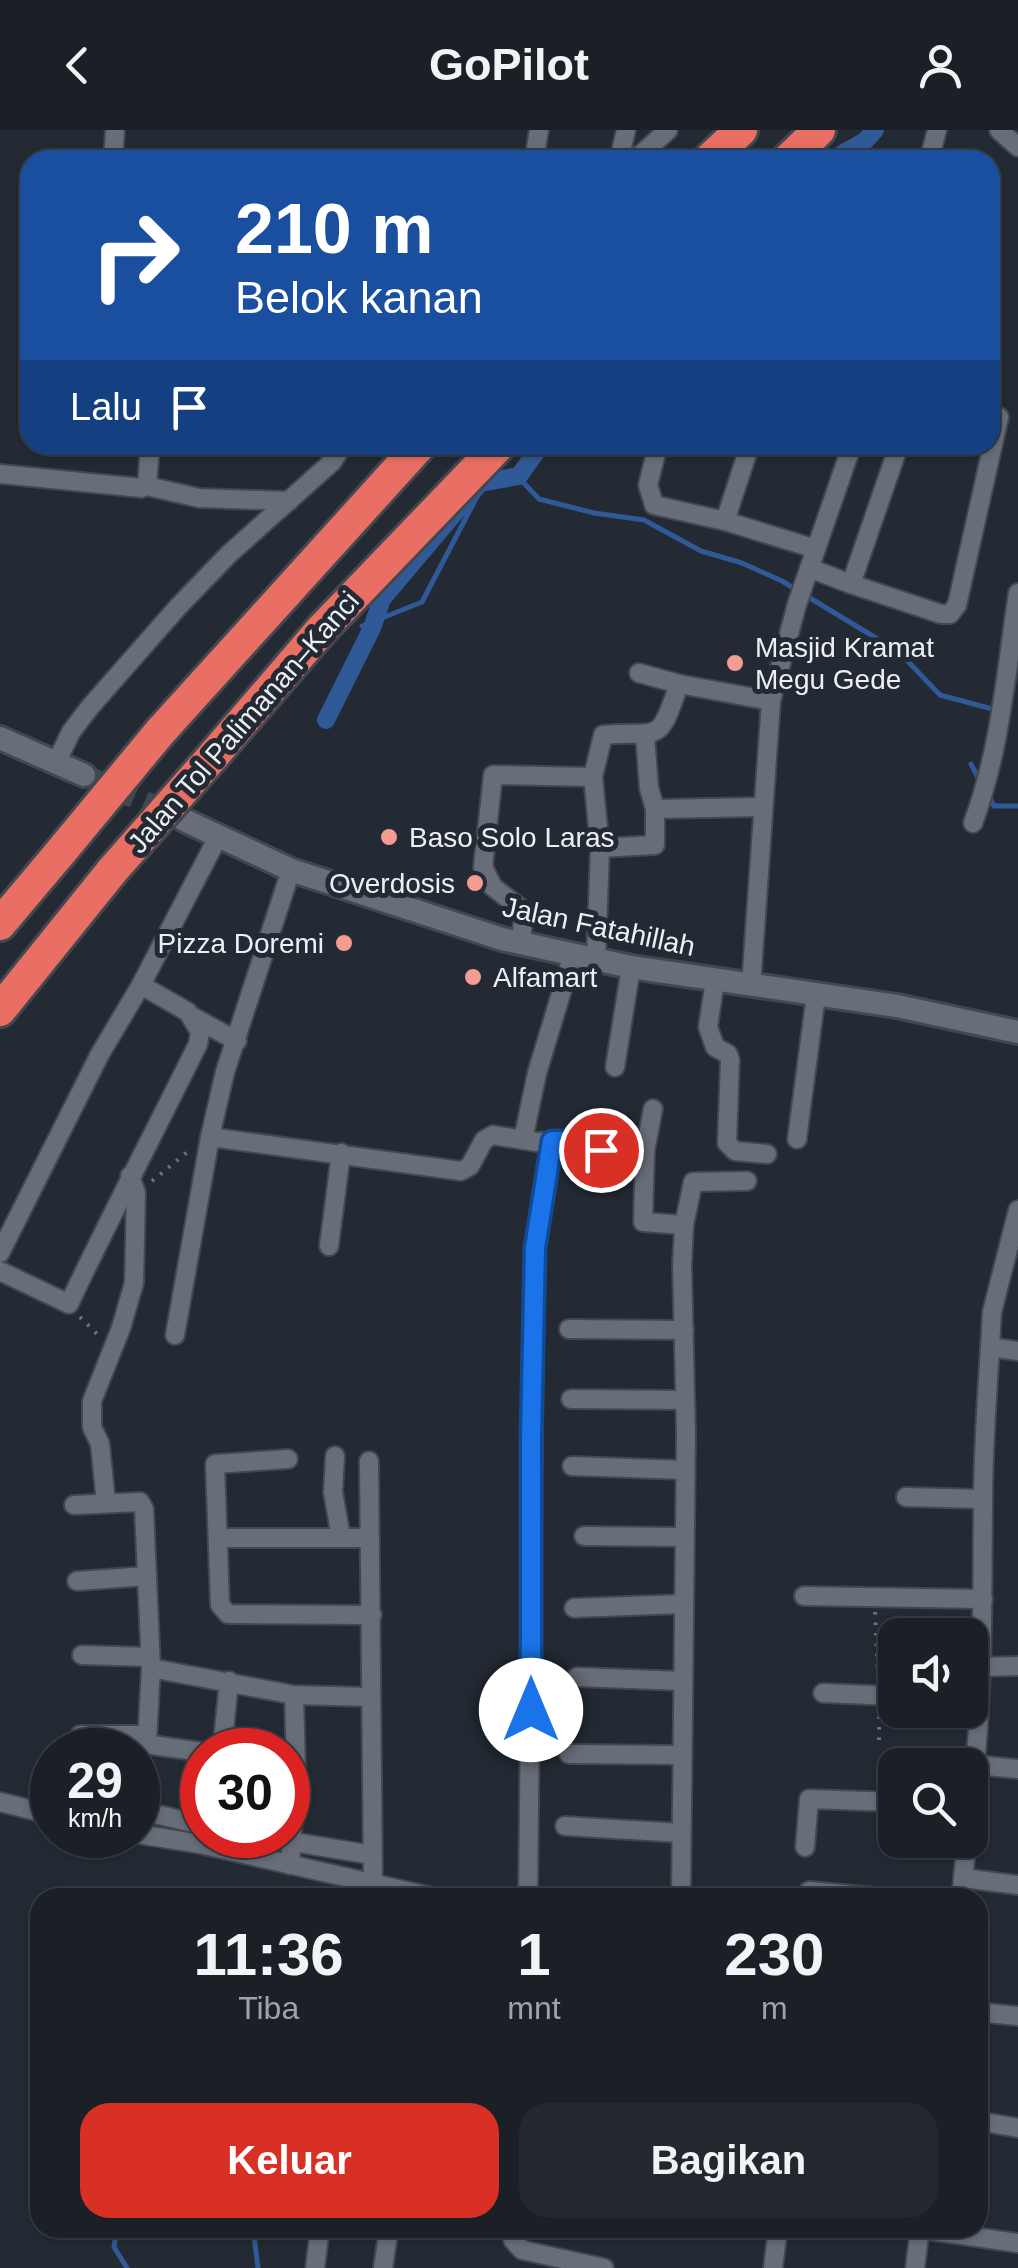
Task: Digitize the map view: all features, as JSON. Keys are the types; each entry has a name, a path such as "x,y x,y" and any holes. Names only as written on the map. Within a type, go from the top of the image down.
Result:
{"highway":[{"path":"720,150 741,130"},
{"path":"799,150 820,130"},
{"name":"Jalan Tol Palimanan–Kanci","path":"0,924 160,732 411,455"},
{"name":"Jalan Tol Palimanan–Kanci","path":"0,1010 112,871 322,629 489,455"}],"street":[{"path":"646,150 668,130"},
{"path":"999,130 1018,147"},
{"path":"148,486 150,455"},
{"path":"56,763 71,732 110,682 229,554 337,455"},
{"path":"656,455 648,486 652,503 660,508 725,521 809,568 950,614 957,605 986,455"},
{"path":"725,521 747,455"},
{"path":"751,986 771,700 797,604 849,455"},
{"path":"851,584 896,455"},
{"path":"0,474 148,486 199,498 289,500"},
{"path":"973,823 1000,730 1018,592"},
{"path":"639,673 771,700"},
{"path":"523,1140 537,1073 585,957 600,848 593,777 602,735 644,736 656,731 665,720 680,684"},
{"path":"600,848 655,845 655,809 644,736"},
{"path":"0,738 84,775"},
{"path":"521,943 524,911 493,888 483,867 492,777 593,777"},
{"path":"655,809 761,807"},
{"name":"Jalan Fatahillah","path":"184,820 291,870 369,898 521,943 632,967 897,1006 1018,1032"},
{"path":"0,1253 100,1054 141,985 219,835"},
{"path":"175,1334 225,1072 291,870"},
{"path":"614,1067 632,967"},
{"path":"715,980 708,1027 715,1047 728,1054 730,1060 727,1143 735,1151 767,1154"},
{"path":"141,985 236,1041"},
{"path":"797,1139 816,995"},
{"path":"0,1271 69,1304 133,1185 198,1044 200,1032 192,1017"},
{"path":"652,1109 645,1151 643,1222 684,1225"},
{"path":"210,1137 461,1171 470,1166 487,1137 576,1141 610,1152 645,1151"},
{"path":"528,1888 535,1248 552,1141"},
{"path":"329,1246 341,1153"},
{"path":"681,1888 684,1225 693,1182 747,1181"},
{"path":"106,1503 100,1444 92,1427 92,1401 134,1283 133,1185"},
{"path":"984,1618 982,1499 992,1312 1018,1210"},
{"path":"569,1330 684,1330"},
{"path":"990,1347 1018,1351"},
{"path":"571,1399 684,1400"},
{"path":"335,1456 333,1492 341,1537"},
{"path":"288,1459 215,1464 220,1606 228,1614 372,1615"},
{"path":"160,1838 381,1888 372,1855 368,1462"},
{"path":"572,1466 685,1470"},
{"path":"906,1497 982,1499"},
{"path":"74,1504 140,1502 144,1509 151,1662 147,1728"},
{"path":"584,1536 684,1536"},
{"path":"219,1538 370,1538"},
{"path":"77,1581 147,1576"},
{"path":"804,1596 984,1599"},
{"path":"574,1608 682,1604"},
{"path":"82,1654 151,1662 294,1694 371,1697"},
{"path":"988,1666 1018,1666"},
{"path":"578,1677 682,1681"},
{"path":"225,1728 230,1681"},
{"path":"823,1693 878,1696"},
{"path":"293,1728 294,1694"},
{"path":"569,1754 680,1755"},
{"path":"988,1766 1018,1768"},
{"path":"806,1846 809,1799 878,1801"},
{"path":"0,1802 30,1810"},
{"path":"564,1826 682,1833"},
{"path":"310,1846 372,1855"},
{"path":"290,1865 291,1858"},
{"path":"965,1858 962,1888 1018,1885"},
{"path":"988,2013 1018,2016"},
{"path":"988,2124 1018,2128"},
{"path":"315,2268 319,2238"},
{"path":"382,2268 387,2238"},
{"path":"513,2238 522,2250 604,2268"},
{"path":"774,2268 777,2238"},
{"path":"915,2268 919,2238"},
{"path":"981,2238 1018,2244"}],"path":[{"path":"133,1185 210,1137"},
{"path":"69,1304 112,1348"},
{"path":"875,1598 878,1622"},
{"path":"879,1740 881,1728"}],"waterway":[{"path":"849,150 875,130"},
{"path":"326,720 372,628 382,599 480,483 519,476 534,455"},
{"path":"362,626 422,602 482,487 520,479 539,499 644,520 701,551 782,581 899,652 940,695 996,710"},
{"path":"971,764 980,781"},
{"path":"988,795 994,806 1018,806"},
{"path":"115,2238 114,2247 127,2268"},
{"path":"254,2238 258,2268"}],"tunnel":[{"path":"84,775 176,816"}],"place":[{"name":"Masjid Kramat Megu Gede","path":"735,663"},
{"name":"Baso Solo Laras","path":"389,837"},
{"name":"Overdosis","path":"475,883"},
{"name":"Pizza Doremi","path":"344,943"},
{"name":"Alfamart","path":"473,977"}],"route":[{"path":"531,1710 531,1438 538,1216 552,1141 576,1141 601,1150"}]}
